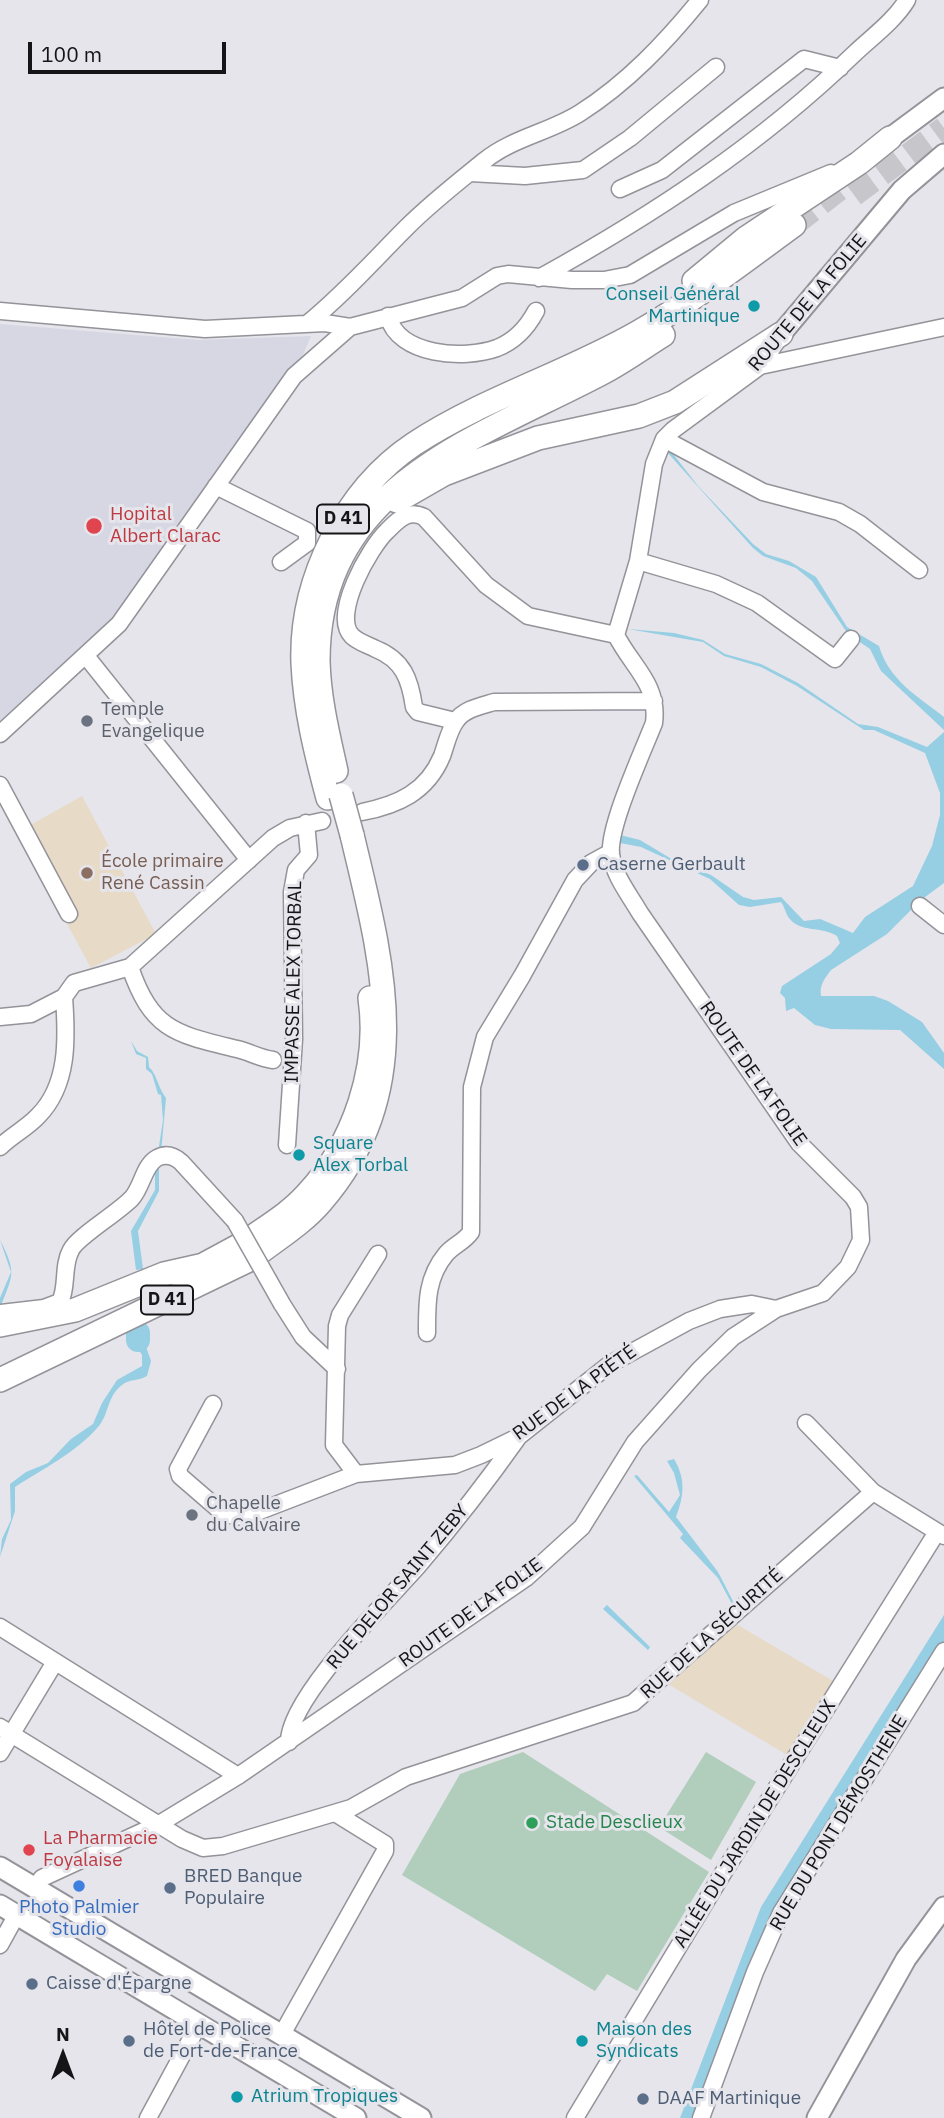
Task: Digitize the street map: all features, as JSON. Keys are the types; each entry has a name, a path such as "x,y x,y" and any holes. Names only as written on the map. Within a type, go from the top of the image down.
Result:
{"highway":[{"path":"580,362 676,296 769,222 859,163 890,138"},
{"name":"D 41","path":"6,1369 198,1285 320,1203 349,1166 377,1101 383,1079 386,1018 379,950 337,831 335,797 318,662 324,605 346,548 386,497 421,467 470,438 603,373 744,281 799,229 637,333 413,445 368,484 347,513 312,593 303,650 310,730 335,797"},
{"path":"346,548 384,510 444,474 538,438 639,416 675,402 781,334"},
{"path":"732,366 760,366"},
{"name":"D 41","path":"6,1369 207,1264 251,1248"},
{"path":"2,1319 75,1310 164,1274 207,1264"},
{"path":"0,1398 132,1332 162,1314 198,1285"}],"main road":[{"path":"890,138 939,102"},
{"name":"ROUTE DE LA FOLIE","path":"781,334 902,190 944,154"},
{"path":"0,1867 33,1883 281,2036 421,2118"},
{"path":"0,1888 33,1883"},
{"path":"33,1883 8,1910 356,2118"},
{"path":"817,2118 906,1959 944,1907"}],"street":[{"path":"307,324 336,301 408,226 470,173 502,149 578,114 622,83 667,39 700,0"},
{"path":"539,278 597,246 744,150 839,68 906,0"},
{"path":"620,189 662,170 804,59 839,68"},
{"path":"470,173 525,176 583,170 630,138 716,67"},
{"path":"0,311 205,329 344,325 462,298 497,276 508,274 604,280 637,273 733,213 836,170 890,138"},
{"path":"336,301 344,325"},
{"path":"388,316 397,336 409,344 442,351 483,351 500,347 514,337 529,324 536,311"},
{"path":"0,734 86,656 126,615 294,376 344,325"},
{"path":"760,366 944,327"},
{"name":"ROUTE DE LA FOLIE","path":"616,635 638,561 654,464 664,439 678,424 760,366 781,334"},
{"path":"664,439 763,492 839,512 860,524 919,570"},
{"path":"216,486 307,531 307,543 281,562"},
{"path":"427,1333 427,1291 431,1280 444,1256 464,1242 471,1232 472,1087 485,1037 575,880 591,863 611,852 615,828 654,723 654,701 646,678 616,635 528,616 486,585 418,514 401,517 376,544 355,580 347,609 346,629 353,638 390,655 406,672 414,707 418,712 455,721"},
{"path":"638,561 716,584 757,603 835,659 851,639"},
{"path":"86,656 249,860"},
{"path":"362,813 394,805 420,789 437,769 455,721 474,708 494,702 654,701"},
{"path":"0,785 69,914"},
{"path":"0,1017 31,1014 64,997 74,983 130,967 282,832 306,823 337,831"},
{"name":"IMPASSE ALEX TORBAL","path":"287,1145 294,1039 292,892 296,870 309,855 306,823"},
{"name":"ROUTE DE LA FOLIE","path":"33,1883 159,1824 238,1776 526,1578 582,1527 635,1441 699,1370 733,1337 776,1309 823,1293 848,1267 861,1240 859,1207 853,1196 799,1143 640,913 620,880 611,852"},
{"path":"920,906 944,925"},
{"path":"130,967 140,997 161,1023 180,1033 241,1050 257,1058 273,1060"},
{"path":"0,1147 38,1117 52,1099 64,1067 64,997"},
{"path":"2,1319 60,1302 67,1263 78,1239 96,1230 132,1198 142,1184 151,1162 170,1155 181,1162 235,1221 303,1337 337,1369"},
{"path":"356,1474 334,1445 332,1427 340,1315 379,1254"},
{"name":"RUE DE LA PIÉTÉ","path":"213,1404 178,1469 180,1476 224,1514 244,1517 356,1474 455,1465 518,1437 610,1364 689,1321 720,1309 752,1304 776,1309"},
{"path":"806,1423 873,1492 940,1534"},
{"name":"RUE DELOR SAINT ZEBY","path":"289,1742 293,1717 326,1673 461,1514 518,1437"},
{"name":"RUE DE LA SÉCURITÉ","path":"6,1730 196,1846 210,1849 362,1804 406,1777 633,1703 873,1492"},
{"name":"ALLÉE DU JARDIN DE DESCLIEUX","path":"575,2118 713,1890 940,1534"},
{"path":"0,1627 238,1776"},
{"name":"RUE DU PONT DÉMOSTHENE","path":"701,2118 755,1972 781,1913 944,1651"},
{"path":"0,1753 6,1730 54,1662"},
{"path":"281,2036 386,1850 385,1844 335,1813"},
{"path":"0,1945 8,1910"},
{"path":"148,2118 199,2024"}],"shaded area":[{"name":"Hopital Albert Clarac","path":"0,324 198,340 311,336 294,376 140,597 0,734"},
{"name":"École primaire René Cassin","path":"82,796 156,934 91,968 67,924 76,919 27,827"},
{"path":"736,1624 833,1681 787,1755 668,1684"}],"green space":[{"name":"Stade Desclieux","path":"523,1752 709,1872 637,1991 607,1974 595,1991 402,1875 460,1774"},
{"path":"706,1752 756,1782 711,1860 659,1827"}],"water":[{"path":"670,450 698,486 753,544 766,554 789,561 816,577 847,627 879,646 897,678 944,717 944,730 881,671 870,649 848,634 812,581 796,568 763,556 753,548 667,452"},
{"path":"628,629 674,633 703,640 725,654 761,664 798,683 858,724 878,727 927,747 944,732 944,883 921,900 887,934 831,970 823,982 821,996 874,996 888,1001 922,1022 944,1053 944,1069 900,1030 831,1029 815,1025 794,1008 786,1011 785,998 780,993 782,986 831,954 840,943 837,936 794,923 781,902 750,907 739,905 710,879 641,847 620,843 620,835 640,840 675,861 711,875 743,897 754,900 781,897 804,921 820,919 853,933 865,917 913,886 932,846 940,815 940,793 925,753 874,730 864,730 797,686 761,667 724,656 703,642"},
{"path":"131,1041 137,1051 148,1057 149,1067 166,1098 161,1153 158,1153 163,1120 161,1095 158,1094 152,1074 146,1069 146,1058 136,1054"},
{"path":"159,1161 159,1191 138,1231 143,1269 136,1270 131,1231 155,1190 155,1164"},
{"path":"0,1240 9,1260 11,1272"},
{"path":"11,1272 8,1288 0,1308 0,1298"},
{"path":"143,1338 151,1361 147,1376 125,1383 117,1389 102,1422 80,1445 15,1487 15,1511 0,1557 2,1539 11,1520 10,1484 26,1472 48,1463 71,1439 93,1424 102,1403 117,1380 142,1366 142,1355 134,1342"},
{"path":"674,1459 682,1488 676,1517 718,1572 735,1605 733,1606 718,1578 680,1538 683,1534 634,1476 637,1475 669,1512 680,1495 674,1473 667,1461"},
{"path":"607,1605 650,1647 648,1650 603,1609"},
{"path":"944,1615 944,1646 820,1841 695,2118 680,2118 761,1907"}],"waterway":[{"path":"138,1333 138,1340"}],"tunnel":[{"path":"854,195 944,128"},
{"path":"794,225 864,170"}],"place":[{"name":"Conseil Général Martinique","path":"754,306"},
{"name":"Hopital Albert Clarac","path":"94,526"},
{"name":"Temple Evangelique","path":"87,721"},
{"name":"Caserne Gerbault","path":"583,865"},
{"name":"École primaire René Cassin","path":"87,873"},
{"name":"Square Alex Torbal","path":"299,1155"},
{"name":"Chapelle du Calvaire","path":"192,1515"},
{"name":"Stade Desclieux","path":"532,1823"},
{"name":"La Pharmacie Foyalaise","path":"29,1850"},
{"name":"Photo Palmier Studio","path":"79,1886"},
{"name":"BRED Banque Populaire","path":"170,1888"},
{"name":"Caisse d'Épargne","path":"32,1984"},
{"name":"Hôtel de Police de Fort-de-France","path":"129,2041"},
{"name":"Maison des Syndicats","path":"582,2041"},
{"name":"Atrium Tropiques","path":"237,2097"},
{"name":"DAAF Martinique","path":"643,2099"}]}
